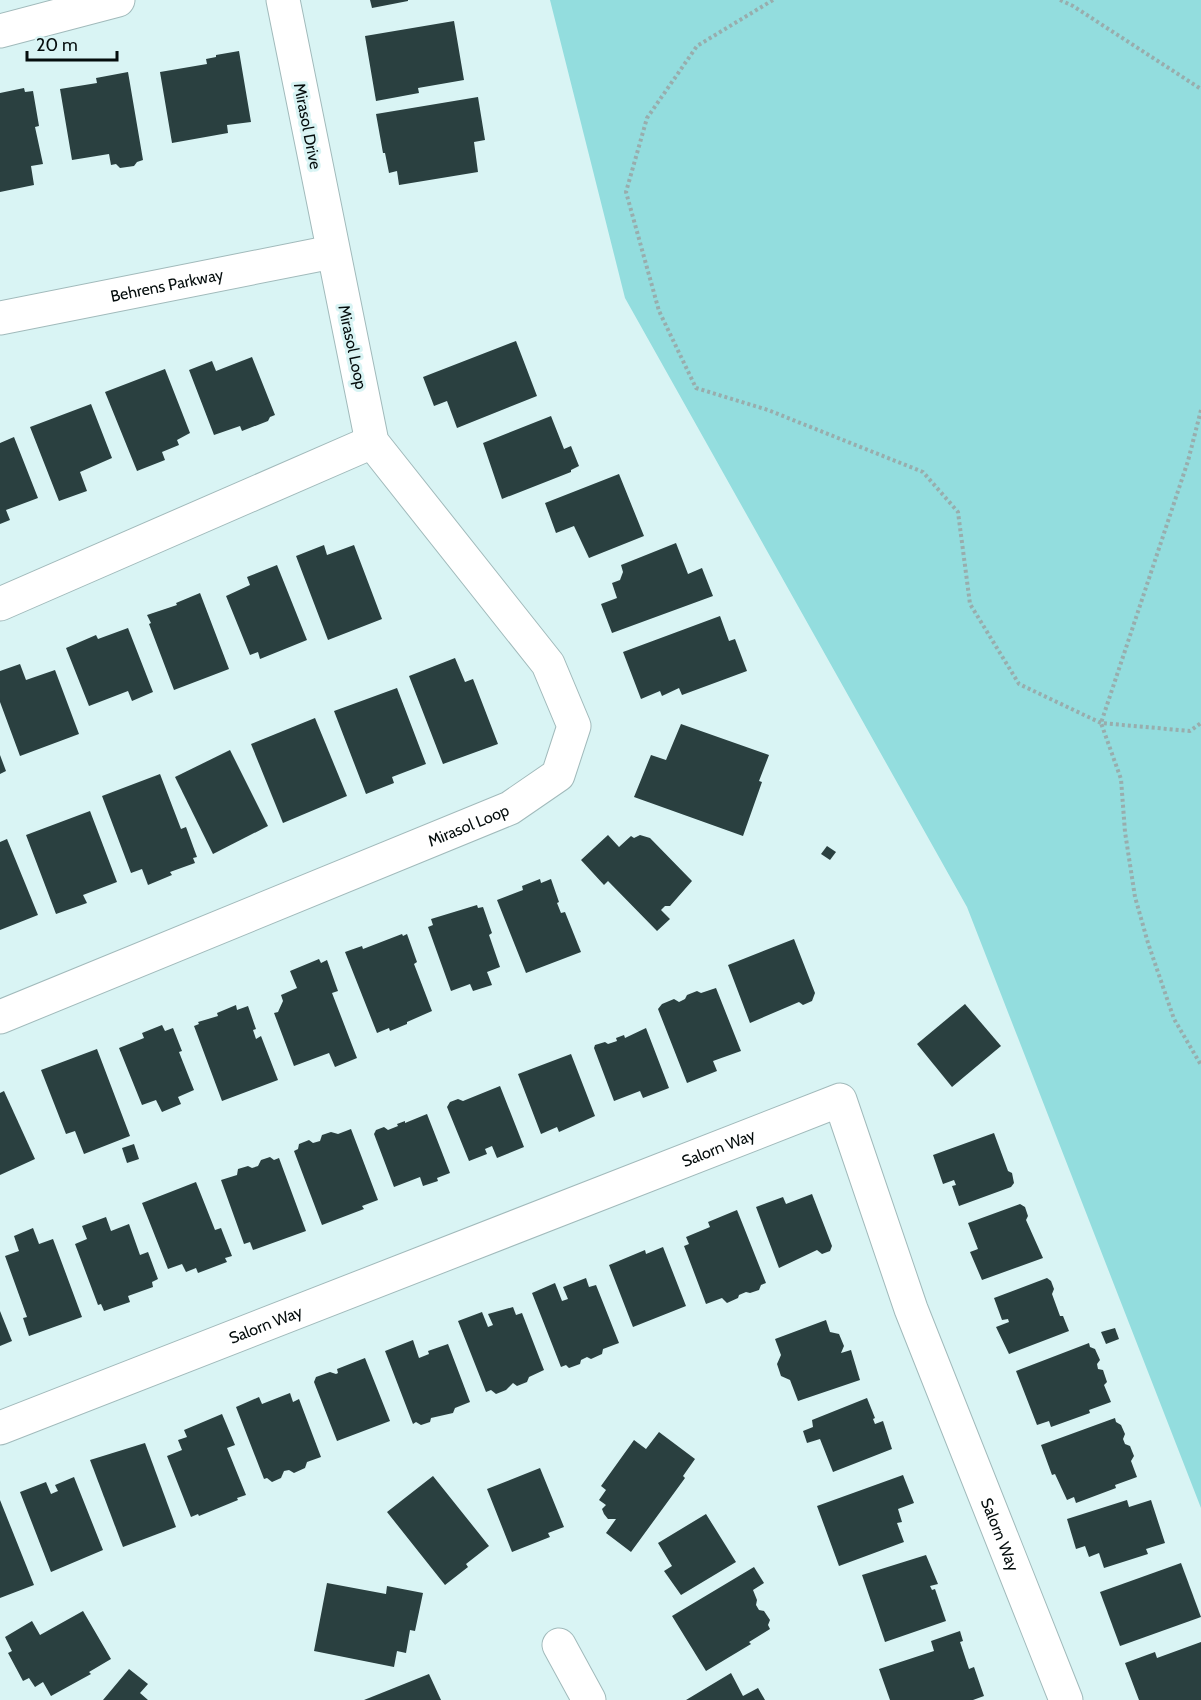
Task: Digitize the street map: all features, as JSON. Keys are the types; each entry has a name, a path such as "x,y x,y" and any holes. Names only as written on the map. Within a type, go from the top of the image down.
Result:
{"street":[{"path":"0,31 118,0"},
{"name":"Mirasol Drive","path":"283,0 333,252"},
{"name":"Behrens Parkway","path":"0,318 333,252"},
{"name":"Mirasol Loop","path":"0,1017 510,808 558,775 574,726 548,664 372,442 333,252"},
{"path":"0,604 372,442"},
{"name":"Salorn Way","path":"0,1428 701,1152 840,1100 911,1309 1066,1700"},
{"path":"559,1645 589,1700"}],"path":[{"path":"773,0 697,46 647,118 626,192 659,311 696,388 768,410 923,472 958,512 970,604 1019,684 1101,723 1190,731 1201,723"},
{"path":"1060,0 1073,6 1201,89"},
{"path":"1201,410 1188,461 1101,723 1121,779 1125,832 1135,897 1148,944 1173,1019 1201,1065"}],"shaded area":[{"path":"550,0 1201,0 1201,1508 967,907 625,298"}],"building":[{"path":"370,0 408,0 408,1 372,8"},
{"path":"454,21 464,80 418,88 419,93 376,101 365,36"},
{"path":"239,51 251,122 227,125 228,133 172,143 160,72 207,64 206,59"},
{"path":"128,72 143,160 134,166 120,168 116,164 111,165 109,154 72,160 60,89 97,83 96,78"},
{"path":"24,88 25,92 33,91 39,126 35,127 43,164 31,166 34,185 0,192 0,93"},
{"path":"478,97 485,140 474,142 478,172 399,185 397,171 389,173 376,114"},
{"path":"516,341 537,396 457,428 447,401 434,406 423,377"},
{"path":"252,357 275,415 268,421 242,431 240,426 214,435 189,370 212,361 216,371"},
{"path":"165,369 190,433 177,440 179,445 162,452 165,460 137,471 105,392"},
{"path":"91,404 112,458 80,472 87,491 59,501 30,427"},
{"path":"551,416 564,449 571,446 579,466 571,472 502,499 483,443"},
{"path":"14,437 38,498 6,510 10,520 0,524 0,443"},
{"path":"619,474 644,536 589,558 574,526 556,533 545,503"},
{"path":"676,543 688,574 702,568 713,596 612,633 601,604 617,598 612,583 620,580 623,572 621,565"},
{"path":"324,545 327,555 354,545 382,619 328,640 296,556"},
{"path":"277,565 307,640 260,659 258,652 250,655 226,596 250,585 247,577"},
{"path":"200,593 229,669 174,690 147,615 177,605 176,603"},
{"path":"720,616 729,641 735,639 747,671 682,695 679,688 662,696 660,691 641,699 623,652"},
{"path":"128,628 153,692 132,701 128,691 89,706 66,648 96,635 98,639"},
{"path":"455,658 465,682 473,679 498,744 443,764 409,676"},
{"path":"20,664 26,680 55,670 79,734 20,756 0,702 0,671"},
{"path":"397,688 426,764 392,777 394,783 366,794 334,711"},
{"path":"315,718 347,796 283,823 251,744"},
{"path":"681,724 769,755 743,836 634,797 651,755 666,760"},
{"path":"230,750 268,826 213,854 175,777"},
{"path":"0,755 6,771 0,774"},
{"path":"160,774 181,829 186,827 197,857 193,858 195,863 170,872 172,875 148,885 142,869 131,873 102,796"},
{"path":"90,811 117,882 83,895 87,903 56,914 26,835"},
{"path":"608,835 619,847 631,836 634,838 640,835 650,838 692,881 670,906 665,906 661,910 670,919 657,931 608,881 604,885 581,860"},
{"path":"7,839 38,915 0,930 0,842"},
{"path":"827,846 836,852 830,860 821,854"},
{"path":"540,879 541,883 551,879 561,913 565,912 581,952 526,973 497,900 523,890 522,886"},
{"path":"477,905 478,908 483,907 492,933 489,935 500,967 487,972 492,985 473,991 470,984 451,991 428,927 433,925 431,919"},
{"path":"402,934 403,936 407,934 417,962 414,964 432,1011 390,1031 389,1028 377,1033 345,952 362,946 363,949"},
{"path":"794,939 815,993 812,1001 803,1005 799,1002 750,1023 728,965"},
{"path":"319,959 321,963 327,960 338,991 332,993 357,1058 335,1067 329,1053 294,1066 274,1013 278,1012 283,1001 281,995 297,988 290,971"},
{"path":"716,988 741,1051 713,1061 717,1071 687,1083 658,1009 662,1004 674,999 679,1002 687,995 697,991 701,993"},
{"path":"965,1004 1001,1046 952,1087 917,1044"},
{"path":"236,1005 237,1010 248,1006 256,1029 253,1030 256,1039 261,1036 278,1080 222,1101 194,1026"},
{"path":"162,1025 165,1031 173,1028 182,1051 179,1052 194,1090 178,1097 181,1104 162,1112 156,1100 142,1105 119,1048 144,1038 142,1033"},
{"path":"646,1028 669,1088 643,1098 640,1091 614,1101 594,1048 595,1045 617,1041 616,1038 624,1035 625,1038"},
{"path":"97,1049 130,1136 84,1154 75,1131 66,1134 41,1070"},
{"path":"571,1054 595,1116 559,1132 557,1127 541,1134 518,1074"},
{"path":"500,1086 524,1147 497,1158 492,1146 485,1149 487,1154 469,1161 447,1107 450,1102 458,1099 463,1101"},
{"path":"4,1091 35,1159 0,1175 0,1093"},
{"path":"427,1114 450,1173 437,1178 438,1181 423,1186 420,1177 394,1187 374,1134 376,1130 384,1127 388,1130 398,1126 397,1124"},
{"path":"351,1129 378,1200 362,1206 364,1209 322,1225 294,1151 298,1149 299,1144 309,1140 313,1143 320,1141 322,1135 331,1132 338,1134"},
{"path":"994,1133 1008,1171 1012,1173 1014,1183 1011,1187 959,1206 952,1186 956,1185 954,1180 943,1184 933,1155"},
{"path":"134,1144 139,1159 127,1163 122,1148"},
{"path":"270,1157 274,1160 279,1158 306,1231 253,1250 250,1242 244,1244 221,1180 237,1175 238,1169 258,1166 261,1160"},
{"path":"196,1182 215,1230 221,1228 232,1256 225,1258 227,1262 198,1273 196,1268 186,1272 182,1264 168,1269 142,1203"},
{"path":"812,1194 832,1246 830,1251 822,1254 817,1250 779,1268 756,1207 783,1197 786,1204"},
{"path":"1020,1204 1025,1207 1028,1216 1026,1220 1043,1258 982,1280 970,1252 978,1249 968,1223"},
{"path":"737,1210 766,1283 761,1285 759,1290 746,1292 727,1303 722,1298 706,1304 684,1246 689,1244 686,1237 710,1227 708,1222"},
{"path":"106,1217 111,1231 129,1224 140,1255 148,1252 158,1279 152,1282 153,1287 128,1296 130,1302 104,1311 101,1304 98,1305 75,1244 87,1239 82,1226"},
{"path":"33,1228 39,1244 53,1239 82,1317 29,1336 23,1318 27,1317 5,1256 19,1251 14,1236"},
{"path":"663,1247 686,1306 633,1327 609,1265 645,1250 646,1254"},
{"path":"586,1278 589,1287 596,1285 619,1343 603,1349 602,1354 591,1359 587,1357 581,1360 580,1364 569,1368 566,1365 561,1367 532,1293 555,1283 562,1301 568,1299 563,1287"},
{"path":"1047,1278 1054,1289 1052,1294 1060,1316 1063,1316 1069,1331 1009,1354 996,1327 1009,1322 1008,1319 1002,1320 994,1298"},
{"path":"513,1307 516,1315 522,1313 544,1370 529,1377 527,1382 517,1386 513,1383 506,1390 496,1394 491,1390 486,1392 458,1321 482,1312 488,1327 493,1325 488,1314"},
{"path":"0,1311 12,1341 0,1346"},
{"path":"826,1320 830,1332 839,1334 844,1346 841,1353 851,1350 860,1380 798,1401 790,1380 781,1376 777,1364 781,1355 775,1339"},
{"path":"1115,1328 1119,1339 1106,1344 1101,1332"},
{"path":"413,1340 419,1358 429,1354 428,1351 448,1344 470,1402 455,1408 453,1413 431,1418 430,1422 421,1425 416,1422 413,1424 385,1351"},
{"path":"1089,1343 1100,1360 1097,1364 1098,1369 1103,1370 1107,1382 1104,1385 1111,1402 1089,1410 1090,1413 1051,1427 1049,1421 1037,1425 1016,1371"},
{"path":"365,1358 390,1421 337,1441 314,1382 316,1377 330,1372 336,1374 337,1369"},
{"path":"290,1393 293,1402 299,1399 321,1457 307,1462 305,1468 294,1473 289,1470 284,1471 281,1478 272,1482 267,1478 264,1479 236,1407 259,1397 262,1404"},
{"path":"867,1398 875,1424 883,1421 892,1449 833,1472 820,1439 807,1443 803,1431 813,1427 812,1420"},
{"path":"222,1414 235,1445 227,1448 246,1495 199,1516 198,1514 191,1517 167,1456 182,1450 178,1440 187,1437 184,1430"},
{"path":"1115,1418 1125,1434 1123,1439 1125,1444 1130,1446 1134,1456 1131,1461 1137,1477 1115,1485 1116,1488 1076,1503 1074,1497 1067,1500 1055,1474 1052,1475 1041,1445"},
{"path":"659,1432 695,1459 683,1476 685,1478 631,1552 606,1533 616,1519 608,1519 604,1514 602,1509 606,1505 599,1500 606,1490 601,1486 634,1440 646,1449"},
{"path":"145,1443 176,1527 123,1547 90,1460"},
{"path":"540,1468 564,1527 548,1533 550,1537 512,1552 487,1489"},
{"path":"903,1475 914,1503 898,1509 902,1522 897,1523 904,1542 839,1566 817,1506"},
{"path":"433,1476 489,1546 445,1585 387,1512"},
{"path":"74,1477 103,1550 51,1572 20,1492 46,1482 51,1494 58,1491 55,1485"},
{"path":"0,1500 34,1585 0,1598"},
{"path":"1127,1500 1129,1507 1151,1500 1165,1543 1146,1549 1148,1554 1104,1568 1099,1553 1089,1557 1085,1546 1076,1549 1067,1519"},
{"path":"706,1514 736,1562 681,1595 664,1571 672,1566 658,1543"},
{"path":"926,1555 938,1584 930,1586 932,1590 935,1589 946,1621 885,1642 862,1575"},
{"path":"1181,1563 1201,1617 1120,1646 1100,1592"},
{"path":"754,1567 764,1583 753,1590 757,1600 756,1605 770,1620 768,1625 770,1629 749,1642 751,1644 706,1671 672,1616"},
{"path":"327,1583 386,1594 387,1586 423,1593 415,1631 410,1630 406,1653 397,1651 394,1667 314,1651"},
{"path":"83,1611 111,1659 89,1672 91,1674 51,1696 43,1682 35,1687 29,1678 23,1681 8,1653 12,1651 5,1637 32,1621 40,1635"},
{"path":"960,1631 963,1641 960,1642 969,1669 974,1667 984,1696 973,1700 890,1700 879,1669 934,1651 931,1641"},
{"path":"1201,1642 1201,1700 1139,1700 1125,1663 1155,1652 1157,1658"},
{"path":"129,1669 148,1684 140,1693 148,1700 103,1700"},
{"path":"731,1673 743,1696 758,1688 765,1700 686,1700"},
{"path":"429,1674 441,1700 364,1700"}]}
